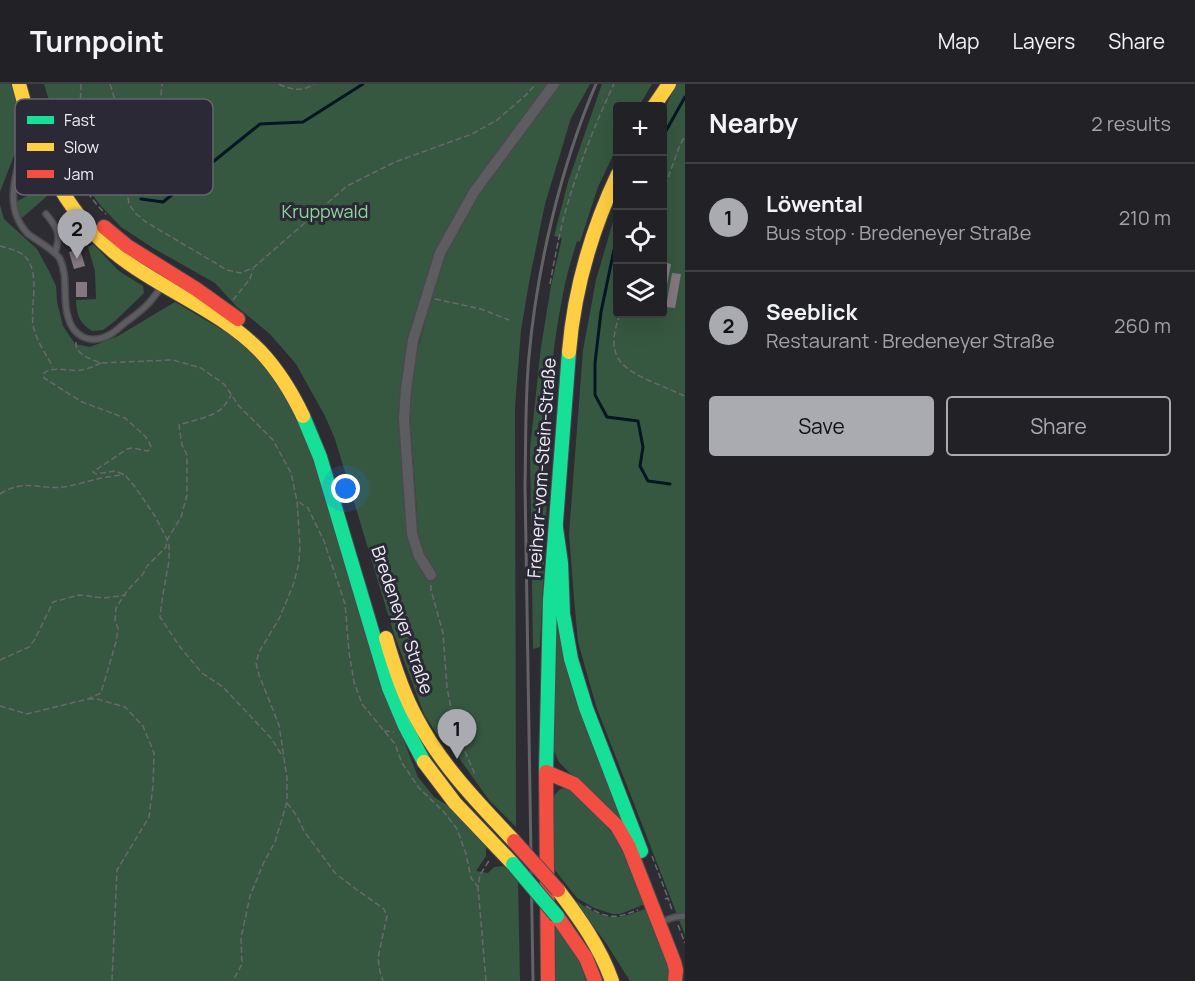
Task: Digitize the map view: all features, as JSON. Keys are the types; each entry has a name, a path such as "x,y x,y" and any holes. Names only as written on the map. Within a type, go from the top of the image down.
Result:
{"main road":[{"name":"Bredeneyer Straße","path":"19,84 23,99"},
{"name":"Bredeneyer Straße","path":"29,84 34,99"},
{"path":"657,102 669,84"},
{"name":"Freiherr-vom-Stein-Straße","path":"548,981 546,772 550,600 567,374 578,295 605,202 613,185"},
{"name":"Bredeneyer Straße","path":"66,195 86,225 130,265 167,279 229,312 249,327 288,368 317,420 390,650 412,708 424,731 448,767 558,890 587,928 611,975 620,981"},
{"name":"Bredeneyer Straße","path":"78,195 94,218 113,236 243,335 280,375 294,398 320,457 386,677 399,714 416,748 439,783 557,915 586,958 595,981"},
{"path":"556,528 564,614 571,659 586,708 685,969"},
{"path":"546,772 574,784 617,826 667,919 676,967 675,981"}],"street":[{"path":"431,575 419,556 412,534 404,418 413,340 440,254 474,192 554,84"}],"lane":[{"path":"15,168 7,193 8,207 22,230 55,253 59,259 64,276 67,314 77,335 90,339 112,334 147,305 167,279"},
{"path":"46,214 56,225 58,236 55,253"},
{"path":"667,919 685,916"}],"path":[{"path":"80,99 81,84"},
{"path":"110,84 115,99"},
{"path":"161,99 162,84"},
{"path":"279,84 296,90 314,84"},
{"path":"128,195 129,204 135,213 146,222 227,270 240,273 253,268 347,186 394,162 472,134 497,120 536,84"},
{"path":"550,284 563,221 576,176 597,118 614,84"},
{"path":"667,182 685,136"},
{"path":"90,195 107,216"},
{"path":"0,246 22,255 30,265 33,282 33,324 54,368"},
{"path":"231,303 250,279 253,268"},
{"path":"426,297 481,309 509,320"},
{"path":"619,318 614,343 617,357 622,365 633,373 685,396"},
{"path":"77,335 75,346 78,352 101,363"},
{"path":"232,981 242,964 241,938 250,896 275,842 287,802 287,778 285,760 279,725 256,663 259,652 279,620 294,583 299,562 297,501 291,473 273,440 239,406 224,384 201,368 172,360 101,363 82,370 54,368 46,371 43,374 47,381 82,402 125,418 149,442 151,447 148,451 127,449 93,472 96,474 115,471 125,475 155,516 170,543 160,617 180,647 202,673 223,687 270,738 285,760"},
{"path":"0,706 27,714 87,699 101,693 116,642 118,628 115,621 116,608 147,566 166,547 167,540 181,517 187,495 187,455 182,446 179,425 209,416 223,408 231,395"},
{"path":"0,495 11,488 21,486 38,485 52,488 125,475"},
{"path":"297,501 308,508 324,541 345,604 354,682 362,704 395,744 402,763 419,788 444,812 457,829 471,878 478,887"},
{"path":"431,575 431,590 443,633 447,688 455,729 474,772 472,780"},
{"path":"0,660 29,647 53,602 79,594 104,598 126,594"},
{"path":"87,699 97,699 125,707 143,726 154,753 149,817 117,870 112,981"},
{"path":"287,802 304,831 335,873 384,909 387,916 378,958 383,981"},
{"path":"486,981 478,887 480,874 499,849"},
{"path":"651,855 668,898 667,919 685,943"},
{"path":"663,899 668,898"},
{"path":"583,904 600,913 615,917 639,909"}],"green space":[{"path":"0,84 12,84 16,99 15,153 0,192"},
{"name":"Kruppwald","path":"44,84 590,84 571,118 545,204 521,330 515,407 516,827 489,800 456,754 440,739 424,714 394,634 335,439 296,364 270,334 236,306 215,283 121,227 93,195 213,195 213,99 49,99","holes":["419,301 430,304 410,389 417,513 406,514 401,456 400,397 409,336"]},
{"path":"602,84 652,84 641,102 613,102 613,155 598,187 580,242 577,241 564,287 558,319 548,421 540,647 533,649 530,449 541,347 562,238 554,236 568,182"},
{"path":"676,84 685,84 685,935 596,706 578,642 569,534 583,350 596,280 613,222 613,318 667,318 667,104"},
{"path":"47,195 22,218 14,210 14,203 27,196"},
{"path":"0,205 4,219 37,249 49,271 56,286 63,326 75,344 90,347 118,336 175,302 241,341 266,365 303,425 388,700 418,777 434,797 450,807 486,847 486,856 476,871 488,873 494,867 503,866 518,882 520,981 0,981"},
{"path":"93,244 119,271 143,286 144,293 103,330 92,331 84,325 80,318 76,300 96,299 95,271 88,247"},
{"path":"557,594 622,814 619,824 559,762 553,749"},
{"path":"569,787 616,837 648,903 620,914 594,908 577,898 554,869 554,796 560,789"},
{"path":"573,899 594,912 610,917 627,915 650,907 668,953 669,981 630,981 606,943"},
{"path":"555,926 577,953 586,981 556,981"}],"building":[{"path":"80,249 85,266 74,269 69,252"},
{"path":"667,263 671,264 667,285"},
{"path":"672,273 681,274 675,308 667,307"},
{"path":"76,282 87,282 87,297 76,297"}],"waterway":[{"path":"213,162 260,124 303,122 363,84"},
{"path":"667,129 685,97"},
{"path":"141,199 163,202 172,195"},
{"path":"613,255 601,312 595,363 595,395 607,417 638,421 643,447 640,466 648,481 670,484"}],"railway":[{"path":"533,981 525,484 528,372 538,287 552,217 572,149 596,84"}],"traffic: fast":[{"path":"546,772 550,600 569,352"},
{"path":"303,416 320,457 389,688 424,762"},
{"path":"556,528 561,563 563,614 571,659 586,708 641,851"},
{"path":"513,864 557,916"}],"traffic: slow":[{"path":"19,84 23,99"},
{"path":"657,102 669,84"},
{"path":"569,352 580,283 592,238 613,186"},
{"path":"64,195 80,217 114,252 244,336 273,366 303,416"},
{"path":"386,638 403,690 437,752 461,783 514,841"},
{"path":"424,762 455,803 513,864"},
{"path":"558,890 589,934 612,981"}],"traffic: jam":[{"path":"104,227 127,246 196,289 238,319"},
{"path":"548,981 546,772 574,784 617,826 629,847 674,962 675,981"},
{"path":"514,841 558,890"},
{"path":"557,916 586,958 595,981"}],"place":[{"name":"Seeblick","path":"77,259"},
{"name":"Löwental","path":"457,759"}]}
